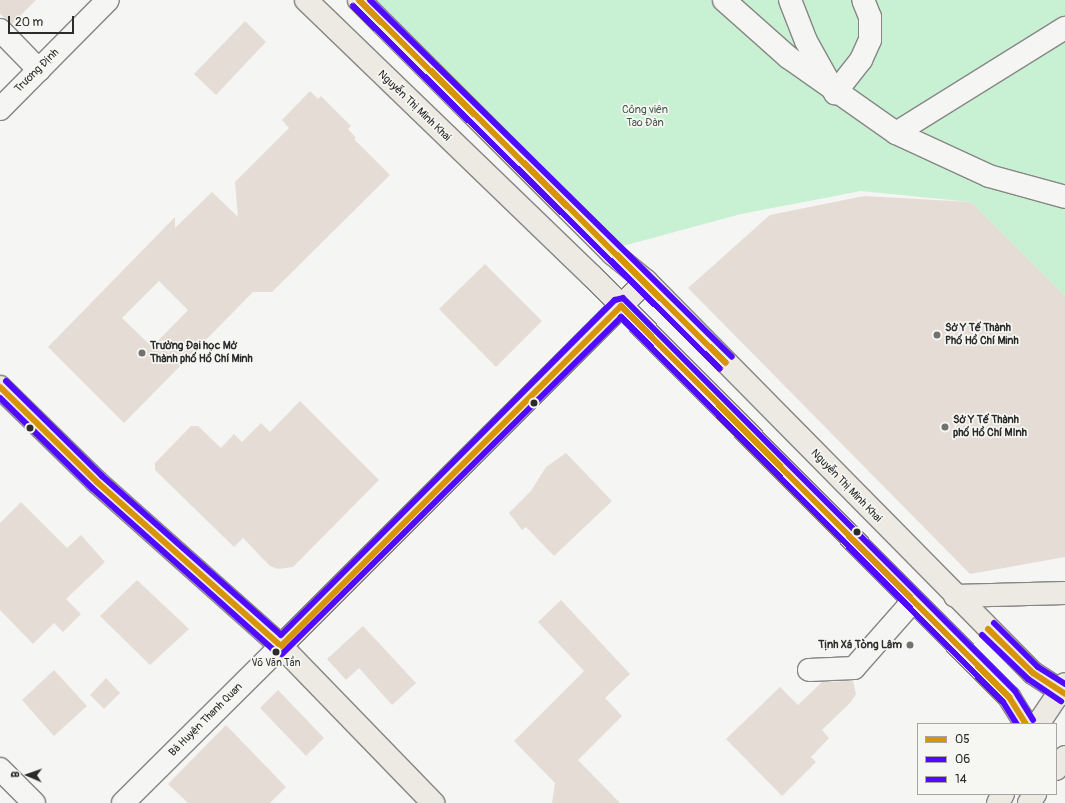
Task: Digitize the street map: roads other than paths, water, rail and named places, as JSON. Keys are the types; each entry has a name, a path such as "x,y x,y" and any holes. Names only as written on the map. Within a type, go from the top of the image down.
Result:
{"main road":[{"name":"Nguyễn Thị Minh Khai","path":"306,0 621,306 1009,697 1025,723"},
{"name":"Nguyễn Thị Minh Khai","path":"359,0 613,254 646,281 1033,674 1064,690"},
{"name":"Bà Huyện Thanh Quan","path":"280,646 646,281"},
{"path":"0,387 97,482 280,646 433,803"},
{"path":"955,596 1065,593"},
{"path":"1039,723 1064,690"}],"street":[{"name":"Trương Định","path":"0,109 108,0"},
{"path":"724,0 788,57 835,93 896,133 989,176 1065,197"},
{"path":"790,0 806,41 835,93"},
{"path":"835,93 861,60 870,40 870,17 863,0"},
{"path":"896,133 1065,28"},
{"path":"0,30 39,70"},
{"path":"809,670 854,668 913,601"},
{"name":"Bà Huyện Thanh Quan","path":"123,803 280,646"},
{"path":"0,769 34,803"}],"place":[{"name":"Sở Y Tế Thành Phố Hồ Chí Minh","path":"937,335"},
{"name":"Trường Đại học Mở Thành phố Hồ Chí Minh","path":"142,353"},
{"name":"Sở Y Tế Thành phố Hồ Chí MInh","path":"945,427"},
{"name":"Tịnh Xá Tòng Lâm","path":"910,645"},
{"name":"Võ Văn Tần","path":"276,652"}],"park label":[{"name":"Công viên Tao Đàn","path":"645,117"}]}
